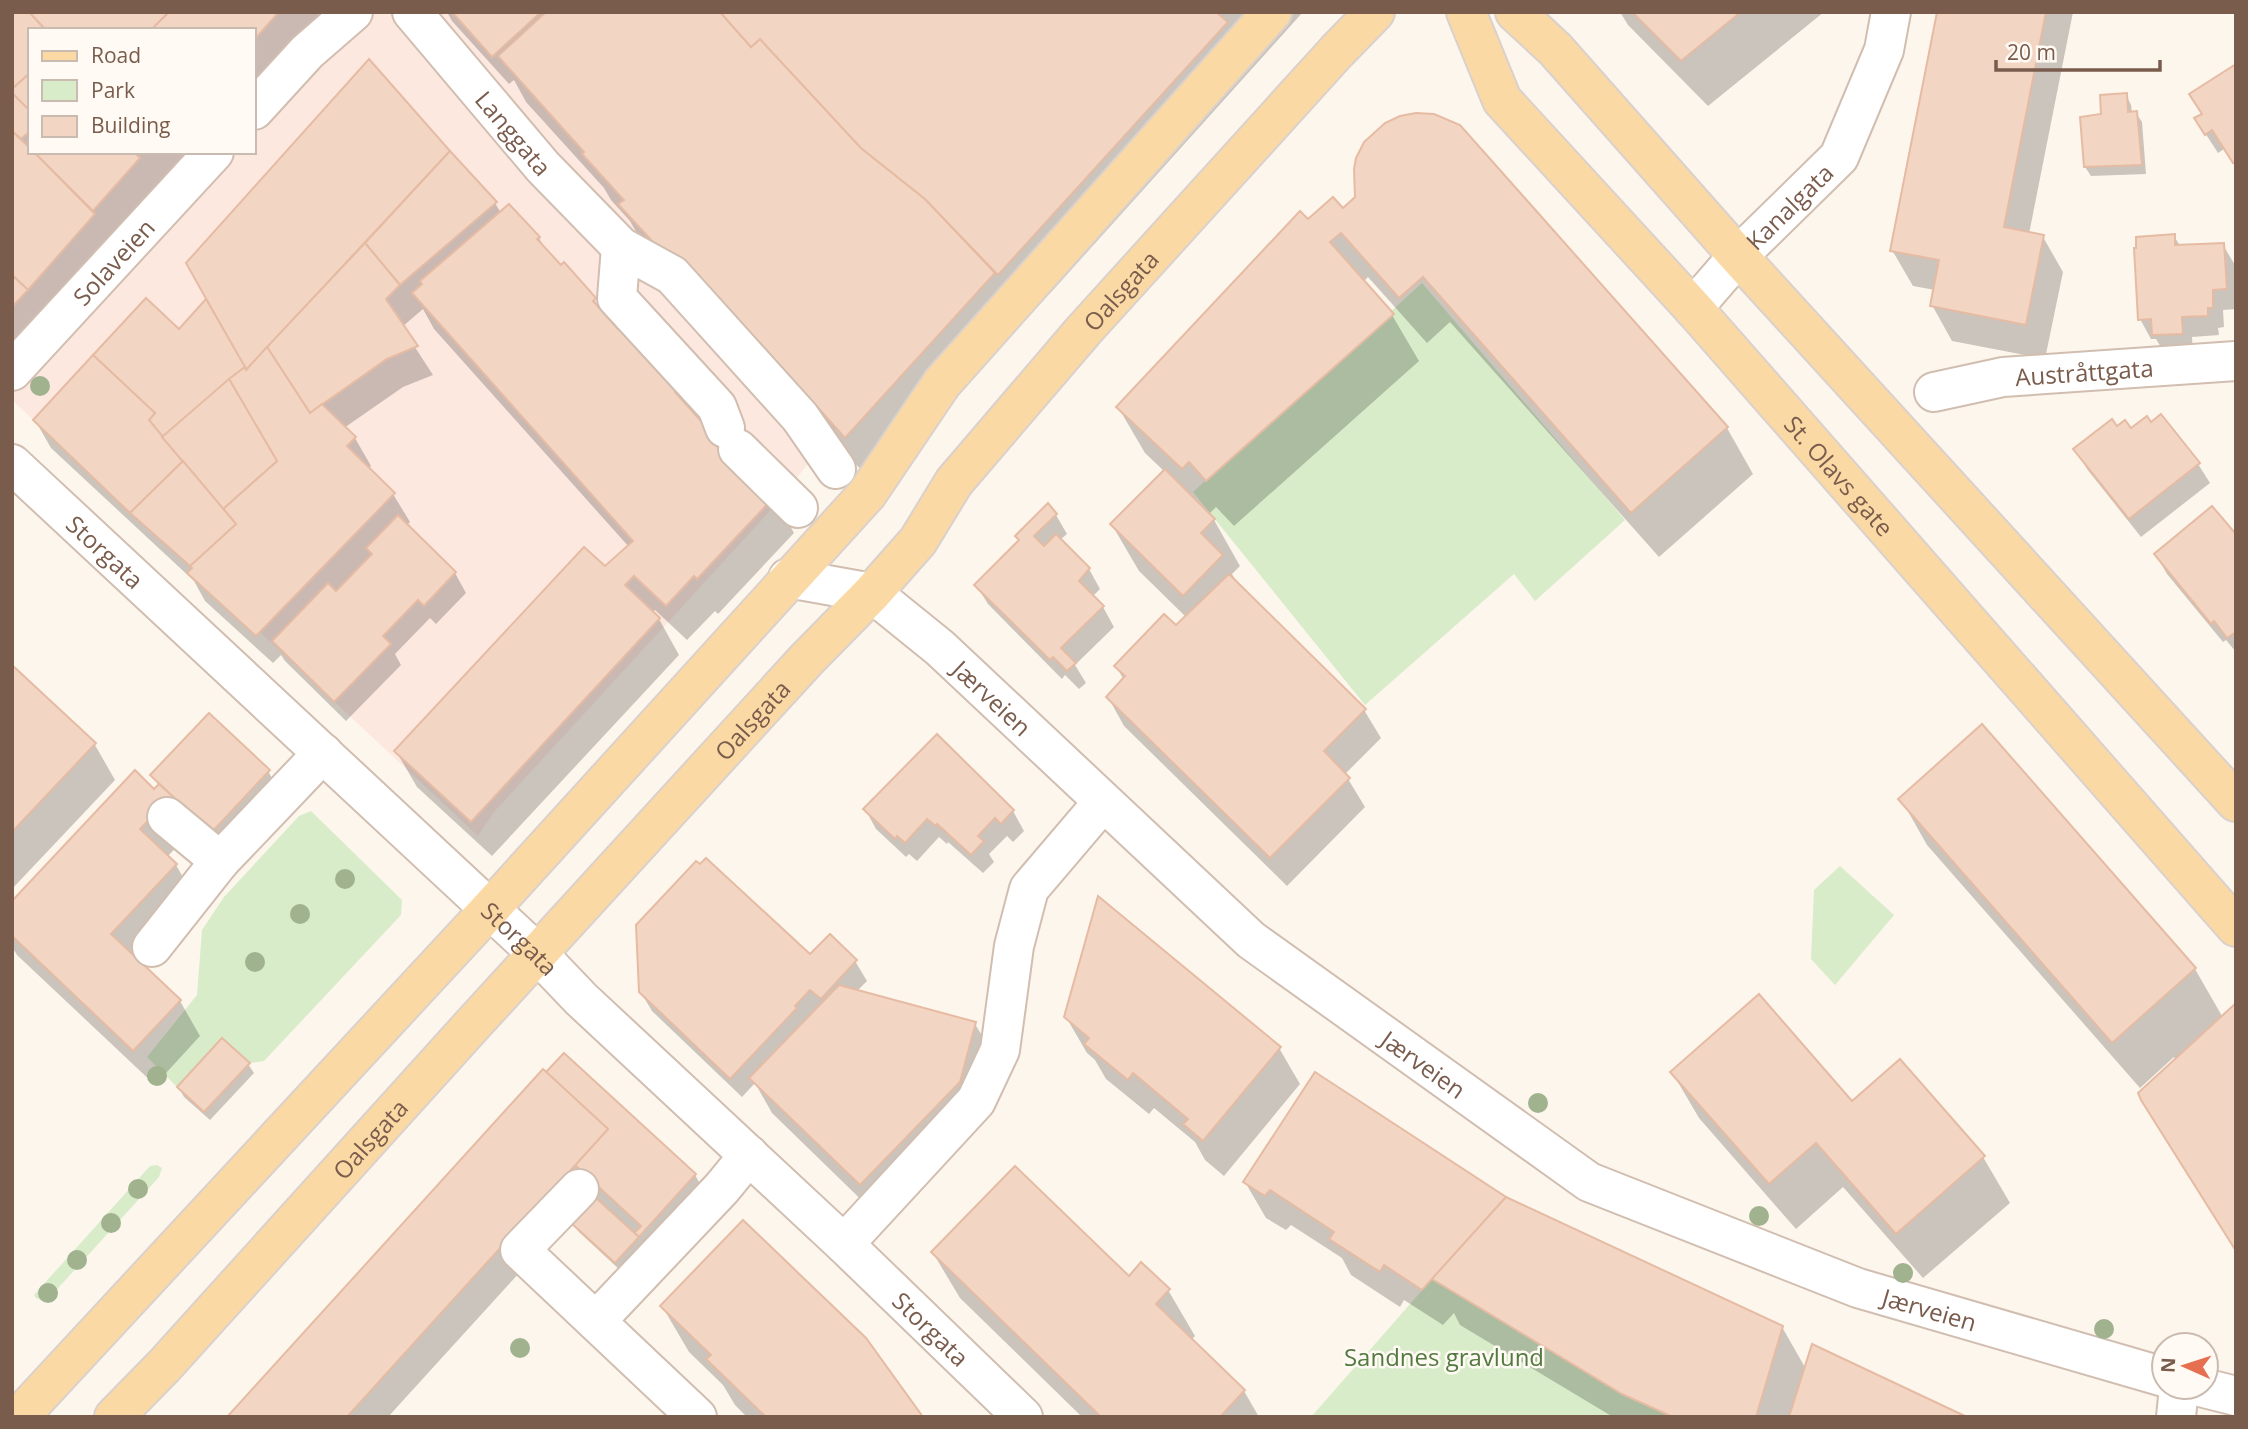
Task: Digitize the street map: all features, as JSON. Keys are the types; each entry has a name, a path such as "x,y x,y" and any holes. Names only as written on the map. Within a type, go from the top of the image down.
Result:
{"main road":[{"path":"19,1417 489,910 867,494 942,383 1272,12"},
{"name":"Oalsgata","path":"114,1417 164,1366 807,659 872,593 918,541 954,482 1076,340 1375,12"},
{"name":"St. Olavs gate","path":"1466,12 1502,100 1693,308 2236,927"},
{"path":"1515,12 1555,49 1738,256 2236,802"}],"street":[{"path":"256,108 307,52 353,12"},
{"name":"Langgata","path":"412,12 543,167 621,247 673,275 800,417 836,470"},
{"name":"Kanalgata","path":"1693,308 1738,256 1839,157 1884,50 1891,12"},
{"name":"Solaveien","path":"12,371 212,154"},
{"path":"621,247 617,298 717,407 798,508"},
{"name":"Austråttgata","path":"1934,392 2003,377 2236,362"},
{"path":"731,426 768,384"},
{"name":"Storgata","path":"12,464 538,954 581,999 844,1244 1023,1417"},
{"name":"Jærveien","path":"788,578 872,593 940,648 1251,940 1589,1182 1858,1288 2150,1373"},
{"path":"152,947 220,861 323,752"},
{"path":"844,1244 976,1101 1000,1050 1014,946 1029,889 1103,802"},
{"path":"167,817 220,861"},
{"path":"596,1321 749,1156"},
{"path":"579,1189 520,1250 697,1417"}],"shaded area":[{"path":"12,12 1210,12 855,402 780,500 494,812 478,836 12,400"}],"green space":[{"path":"1422,283 1625,520 1535,601 1514,574 1365,705 1193,492"},
{"path":"311,811 402,900 401,915 264,1061 250,1063 222,1038 177,1087 147,1057 197,995 202,930 224,897 299,816"},
{"path":"1840,866 1894,915 1835,985 1811,959 1814,890"},
{"path":"157,1165 162,1168 159,1177 50,1297 45,1302 36,1298 34,1295 150,1166"},
{"name":"Sandnes gravlund","path":"1432,1279 1622,1394 1673,1417 1311,1417"}],"building":[{"path":"29,12 44,28 28,28 28,75 12,89 12,13"},
{"path":"29,12 169,12 153,28 44,28"},
{"path":"169,12 279,12 256,38 256,28 153,28"},
{"path":"452,12 541,12 492,57"},
{"path":"546,12 720,12 751,47 760,39 861,148 925,199 995,273 845,438 777,362 774,365 677,268 618,204 624,200 498,56"},
{"path":"720,12 1216,12 1228,22 998,275 925,199 861,148 760,39 751,47"},
{"path":"1632,12 1741,12 1681,61"},
{"path":"1937,12 2046,12 2004,227 2044,235 2026,325 1930,306 1939,260 1890,251"},
{"path":"369,59 450,151 246,370 186,263"},
{"path":"2236,64 2236,161 2233,163 2212,130 2205,135 2194,118 2202,114 2189,94"},
{"path":"28,75 28,109 12,93 12,89"},
{"path":"12,93 28,109 28,133 21,139 12,131"},
{"path":"2127,93 2128,112 2137,111 2142,165 2084,167 2080,117 2101,114 2100,95"},
{"path":"1416,113 1434,114 1460,125 1728,427 1631,513 1423,277 1399,298 1341,233 1330,242 1394,314 1206,481 1189,462 1182,469 1116,407 1300,211 1308,219 1333,197 1343,208 1355,197 1354,169 1364,142 1385,123"},
{"path":"12,131 28,146 28,154 36,154 95,214 28,290 12,275"},
{"path":"450,151 497,202 400,285 365,243"},
{"path":"36,154 136,154 140,158 93,211"},
{"path":"509,204 540,237 537,239 561,265 564,262 596,298 593,301 618,329 620,326 678,390 675,392 700,420 703,417 775,496 697,579 694,576 666,606 634,576 625,585 660,618 471,822 394,751 584,547 605,566 633,541 412,293 422,284 420,281"},
{"path":"2175,234 2175,245 2224,243 2227,289 2213,290 2213,308 2208,308 2208,316 2182,317 2183,334 2152,335 2151,319 2138,320 2134,248 2136,237"},
{"path":"365,243 400,285 386,299 418,346 387,359 310,413 267,347"},
{"path":"12,275 28,290 12,307"},
{"path":"146,298 179,329 206,299 245,367 162,437 149,420 155,413 93,355"},
{"path":"267,347 310,413 322,404 356,437 347,446 395,493 256,636 187,573 192,568 190,566 236,524 223,509 277,461 229,379 245,367 246,370"},
{"path":"93,355 155,413 149,420 183,461 130,513 33,420"},
{"path":"229,379 277,461 223,509 162,437"},
{"path":"2161,414 2200,463 2129,519 2073,449 2112,419 2117,426 2125,420 2131,428 2147,416 2151,422"},
{"path":"183,461 236,524 190,566 130,513"},
{"path":"1165,469 1215,519 1201,533 1223,555 1183,596 1110,524"},
{"path":"1048,503 1057,514 1034,536 1044,546 1056,534 1090,568 1079,581 1104,606 1061,648 1076,663 1067,671 1053,657 1050,660 974,585 1019,540 1015,536"},
{"path":"2212,506 2236,534 2236,632 2227,638 2214,621 2211,624 2154,554"},
{"path":"398,515 456,572 424,606 418,600 383,636 391,644 334,702 272,641 328,583 336,591 372,554 366,548"},
{"path":"1229,574 1366,709 1324,751 1350,778 1270,858 1106,697 1125,676 1114,666 1164,614 1176,625"},
{"path":"12,665 96,743 12,832"},
{"path":"209,713 270,770 211,833 150,775"},
{"path":"1982,724 2196,968 2112,1043 1898,799"},
{"path":"937,734 1014,810 1001,824 995,818 978,836 984,841 971,855 937,824 936,826 927,819 905,843 897,836 895,839 863,809"},
{"path":"135,770 154,789 159,784 191,813 167,801 140,829 177,864 111,934 181,1000 133,1051 12,936 12,901"},
{"path":"706,858 810,954 830,934 857,960 821,999 810,990 795,1006 797,1008 730,1079 639,992 636,925 696,861 700,864"},
{"path":"1098,896 1281,1047 1203,1141 1183,1124 1188,1119 1133,1073 1128,1080 1084,1044 1089,1038 1064,1017"},
{"path":"839,985 976,1022 960,1082 860,1185 749,1078"},
{"path":"1759,994 1852,1101 1900,1059 1985,1156 1896,1234 1816,1143 1769,1184 1670,1072"},
{"path":"2236,1003 2236,1251 2138,1093"},
{"path":"222,1038 250,1063 204,1112 177,1087"},
{"path":"564,1053 696,1174 639,1237 634,1233 641,1226 575,1165 608,1129 546,1072"},
{"path":"543,1069 608,1129 347,1417 227,1417"},
{"path":"1315,1072 1506,1197 1422,1290 1384,1265 1380,1272 1329,1239 1334,1232 1270,1190 1265,1196 1243,1182"},
{"path":"1015,1166 1129,1276 1141,1262 1170,1289 1156,1304 1245,1390 1220,1417 1101,1417 931,1252"},
{"path":"595,1197 639,1237 615,1263 571,1223"},
{"path":"1506,1197 1783,1326 1756,1417 1673,1417 1622,1394 1432,1279"},
{"path":"743,1220 866,1338 923,1417 766,1417 706,1359 711,1355 660,1306"},
{"path":"1812,1344 1967,1417 1789,1417"}]}
